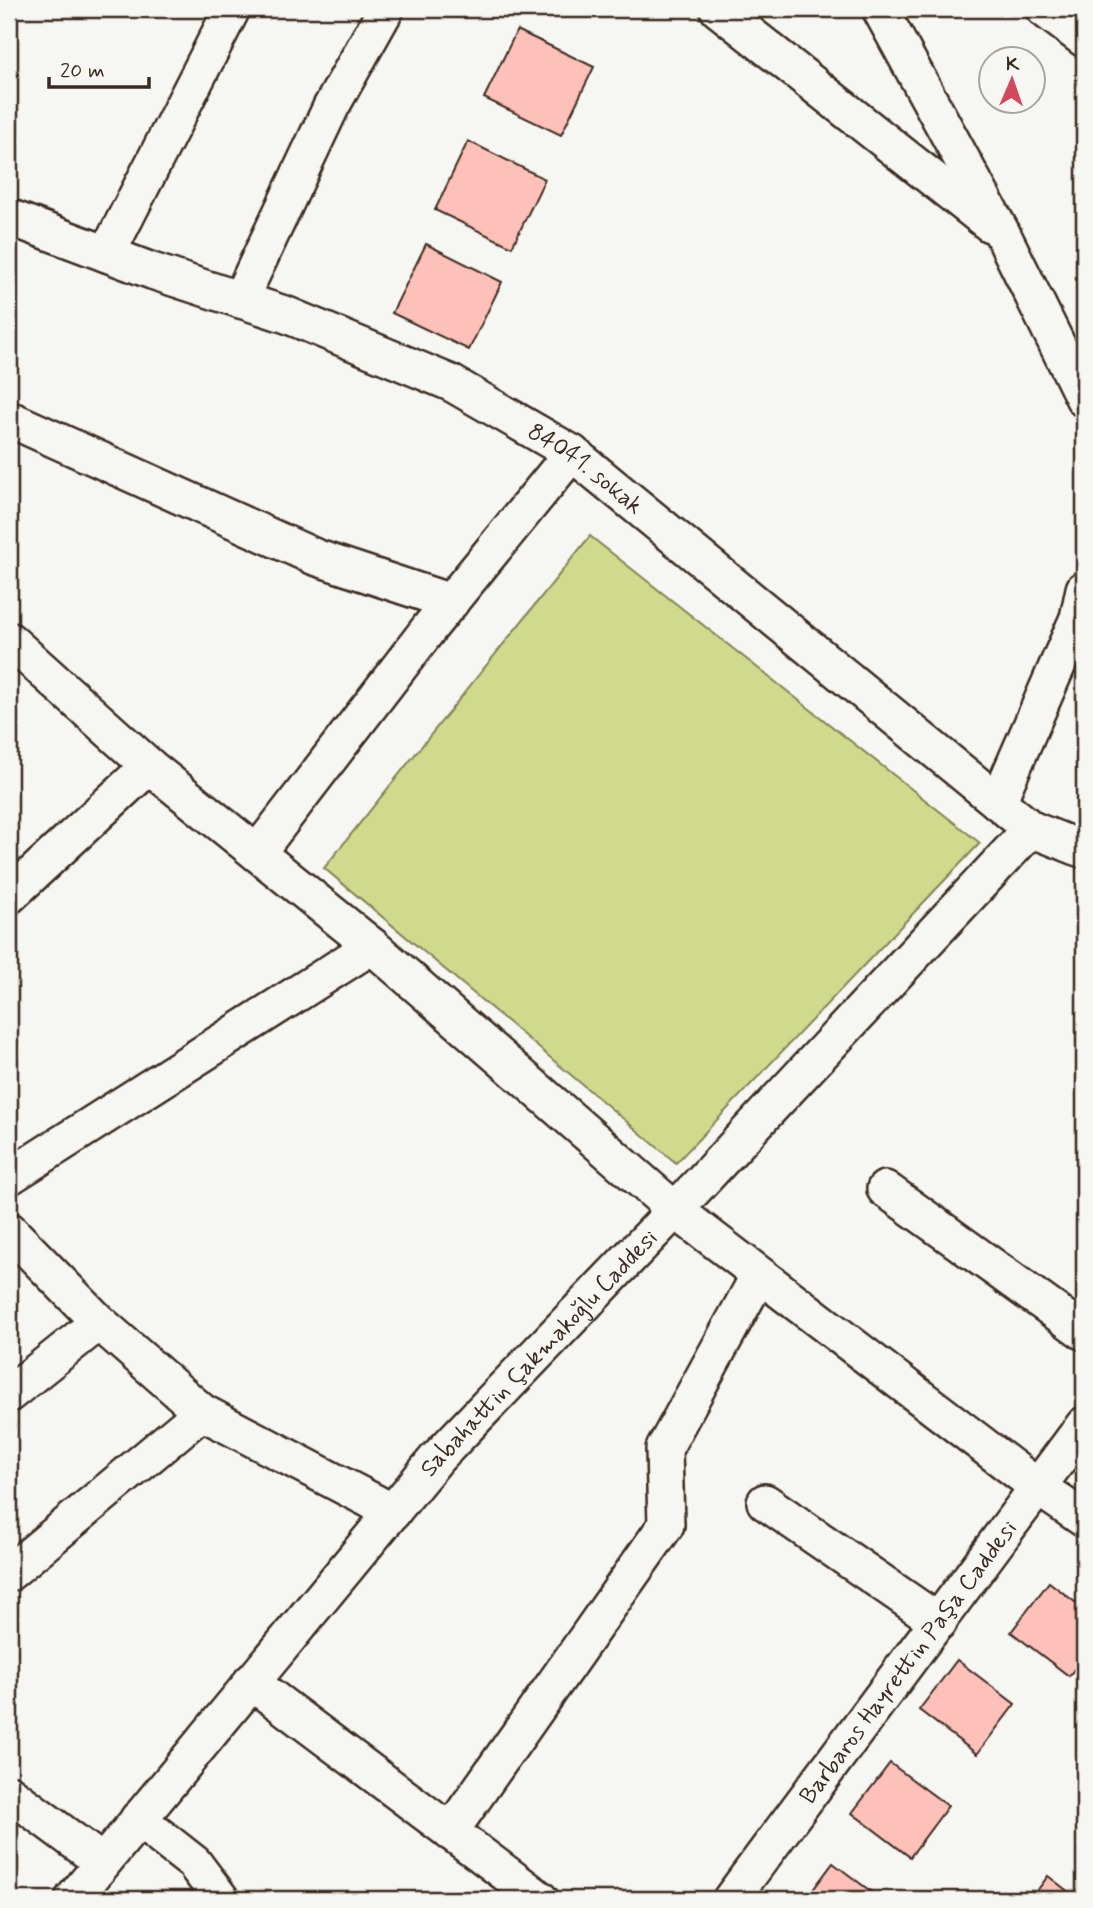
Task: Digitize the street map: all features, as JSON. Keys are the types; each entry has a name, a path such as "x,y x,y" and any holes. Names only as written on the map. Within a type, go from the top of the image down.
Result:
{"street":[{"path":"107,254 232,9"},
{"path":"240,300 331,107 386,9"},
{"path":"718,9 1002,233"},
{"path":"880,9 1002,233 1084,400"},
{"path":"1044,9 1084,38"},
{"name":"84041. sokak","path":"9,217 152,271 287,315 451,383 572,453 1031,829 1084,850"},
{"path":"1050,332 1084,359"},
{"path":"14,421 315,557 451,602"},
{"path":"257,853 451,602 572,453"},
{"path":"999,803 1078,618 1084,589"},
{"path":"9,640 149,766 372,946 675,1210 1039,1488 1084,1519"},
{"path":"9,896 149,766"},
{"name":"Sabahattin Çakmakoğlu Caddesi","path":"73,1899 437,1458 675,1210 1031,829"},
{"path":"9,1177 372,946"},
{"path":"885,1189 1084,1332"},
{"path":"9,1230 99,1322 202,1412 393,1512"},
{"path":"450,1832 666,1525 664,1450 760,1275"},
{"path":"9,1394 99,1322"},
{"path":"9,1573 202,1412"},
{"name":"Barbaros Hayrettin Paşa Caddesi","path":"732,1899 1084,1425"},
{"path":"765,1502 939,1622"},
{"path":"251,1682 540,1899"},
{"path":"9,1793 102,1862"},
{"path":"138,1819 194,1863 221,1899"}],"green space":[{"path":"590,536 980,843 676,1163 324,868"}],"building":[{"path":"517,30 594,67 561,135 484,98"},
{"path":"468,141 545,179 512,247 435,210"},
{"path":"426,244 502,282 469,350 392,313"},
{"path":"1049,1582 1084,1609 1084,1656 1069,1676 1011,1632"},
{"path":"957,1660 1015,1704 977,1754 919,1710"},
{"path":"890,1763 948,1806 910,1857 852,1813"},
{"path":"833,1863 881,1899 806,1899"},
{"path":"1048,1876 1078,1899 1031,1899"}]}
